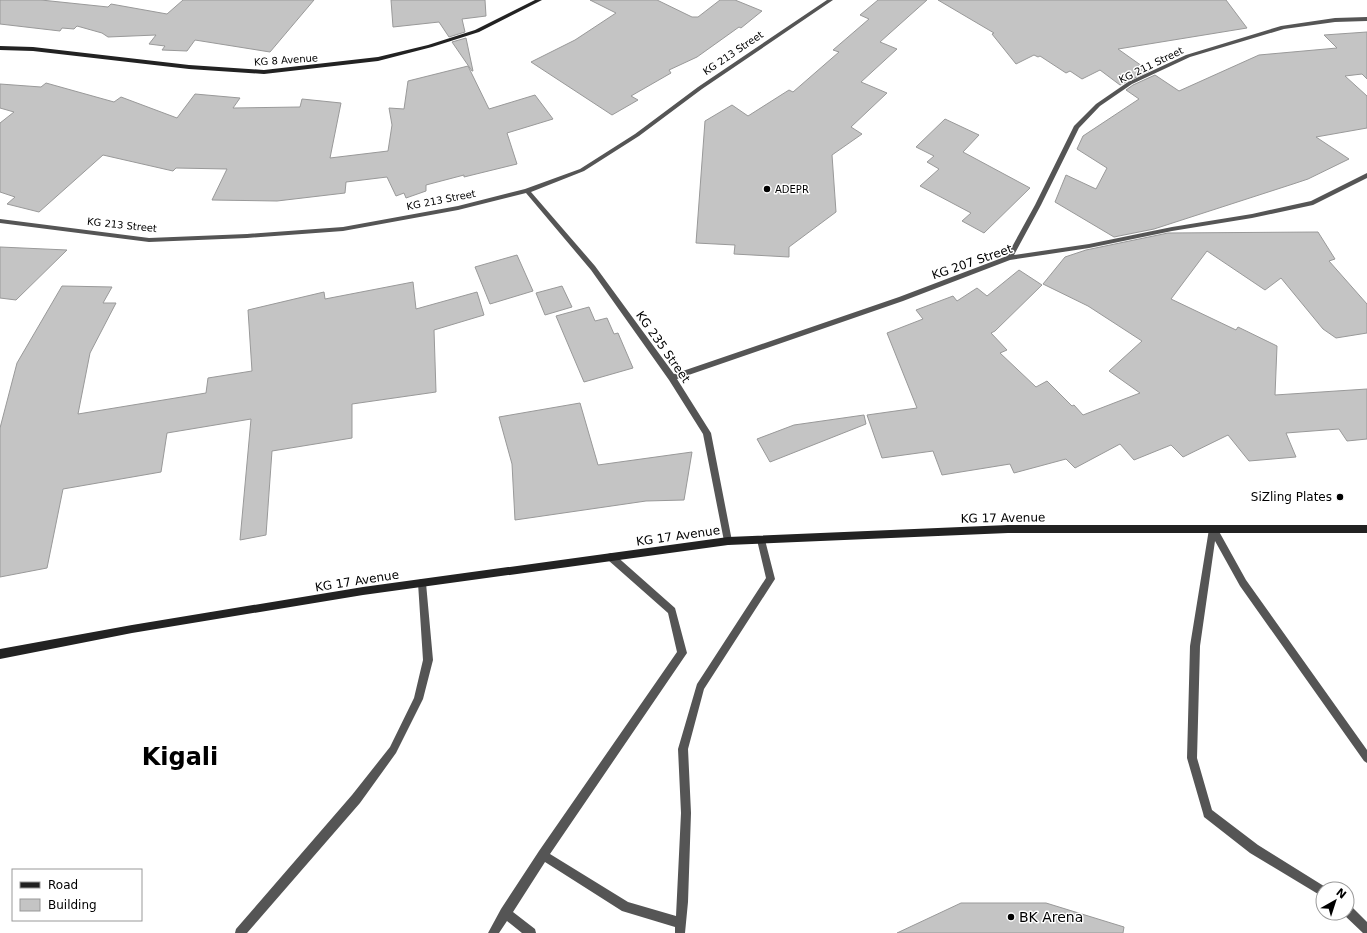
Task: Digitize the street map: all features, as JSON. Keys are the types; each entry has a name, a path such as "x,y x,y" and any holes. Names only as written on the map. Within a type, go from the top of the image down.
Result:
{"street":[{"name":"KG 8 Avenue","path":"0,48 33,49 189,67 264,72 378,59 430,46 477,31 539,0"},
{"name":"KG 213 Street","path":"0,221 149,240 247,236 343,229 458,208 528,191 582,170 637,135 700,88 830,0"},
{"name":"KG 211 Street","path":"1009,258 1076,127 1098,105 1130,83 1188,56 1284,27 1336,20 1367,19"},
{"name":"KG 207 Street","path":"672,378 901,299 1009,258 1089,246 1172,229 1252,216 1313,203 1367,175"},
{"name":"KG 235 Street","path":"528,191 593,268 672,378 707,433 728,541"},
{"name":"KG 17 Avenue","path":"0,654 132,629 363,591 728,541 1008,529 1367,529"},
{"path":"1214,529 1243,583 1367,758"},
{"path":"1214,529 1194,653 1192,758 1208,813 1254,849 1315,887"},
{"path":"543,854 626,907 681,928 686,814 683,749 700,687 771,580 761,540"},
{"path":"493,933 543,854 682,654 672,611 611,557"},
{"path":"240,933 356,800 393,750 418,699 428,660 422,583"},
{"path":"505,913 531,933"},
{"path":"1355,918 1367,929"}],"building":[{"path":"0,0 41,0 108,7 111,4 167,14 183,0 314,0 270,52 195,40 187,51 162,50 165,46 149,44 156,35 108,37 102,33 77,26 74,29 62,28 60,31 0,24"},
{"path":"391,0 485,0 486,16 462,19 465,32 449,37 439,22 393,27"},
{"path":"590,0 657,0 692,17 698,17 720,0 735,0 762,11 741,28 739,27 697,57 669,70 671,73 631,96 638,100 612,115 531,62 575,40 616,13"},
{"path":"878,0 927,0 880,42 897,49 861,82 887,93 851,127 862,134 832,155 836,212 789,247 789,257 734,254 735,245 696,243 705,121 732,105 748,116 789,90 793,92 839,52 833,50 869,19 860,15"},
{"path":"938,0 1226,0 1247,28 1118,49 1149,71 1120,85 1100,70 1082,79 1070,71 1066,73 1040,56 1038,57 1034,55 1016,64 992,34 994,33"},
{"path":"1367,32 1367,79 1362,74 1345,76 1367,96 1367,128 1316,137 1349,159 1308,179 1293,184 1154,229 1114,237 1055,202 1066,175 1096,189 1107,168 1077,149 1083,136 1139,99 1126,90 1133,85 1155,75 1179,91 1259,55 1337,48 1324,35"},
{"path":"466,38 473,71 452,42"},
{"path":"468,66 489,109 535,95 553,119 507,133 517,164 426,185 426,191 406,198 404,193 396,196 387,177 346,182 345,193 277,201 212,200 227,169 176,168 173,171 103,155 39,212 7,204 15,197 0,192 0,123 14,112 0,108 0,84 41,87 46,83 114,102 121,97 177,118 195,94 240,98 233,108 300,107 302,99 341,103 330,158 388,151 392,125 389,108 404,109 408,81"},
{"path":"945,119 979,135 963,152 1030,188 984,233 962,221 971,213 920,186 939,169 927,162 934,156 916,147"},
{"path":"1318,232 1335,259 1329,261 1367,304 1367,333 1336,338 1323,329 1281,278 1265,290 1207,251 1171,299 1236,330 1238,327 1277,346 1275,395 1367,389 1367,439 1347,441 1339,429 1286,433 1296,457 1249,461 1228,435 1183,457 1171,445 1134,460 1120,444 1075,468 1066,459 1014,473 1010,464 942,475 933,451 882,458 867,415 917,408 887,333 923,319 916,310 953,296 957,301 977,288 987,296 1019,270 1042,285 995,331 991,333 1007,350 1000,353 1036,387 1047,381 1083,415 1140,393 1109,371 1142,341 1088,306 1043,284 1065,257 1086,250 1168,233"},
{"path":"0,247 67,250 16,300 0,298"},
{"path":"517,255 533,291 490,304 475,267"},
{"path":"413,282 416,309 477,292 484,315 434,330 436,392 352,404 352,438 272,451 266,535 240,540 251,419 167,433 161,472 63,489 47,568 0,577 0,428 17,363 62,286 112,287 103,303 116,303 90,353 78,414 206,393 208,378 252,371 248,310 324,292 325,299"},
{"path":"562,286 572,307 545,315 536,293"},
{"path":"589,307 595,321 607,318 614,334 618,333 633,368 584,382 556,316"},
{"path":"580,403 598,465 692,452 684,500 646,501 515,520 512,464 499,417"},
{"path":"864,415 866,424 770,462 757,439 794,425"},
{"name":"BK Arena","path":"961,903 1046,903 1124,927 1123,933 897,933"}],"place":[{"name":"ADEPR","path":"767,189"},
{"name":"SiZling Plates","path":"1340,497"},
{"name":"BK Arena","path":"1011,917"}],"district":[{"name":"Kigali","path":"180,757"}]}
